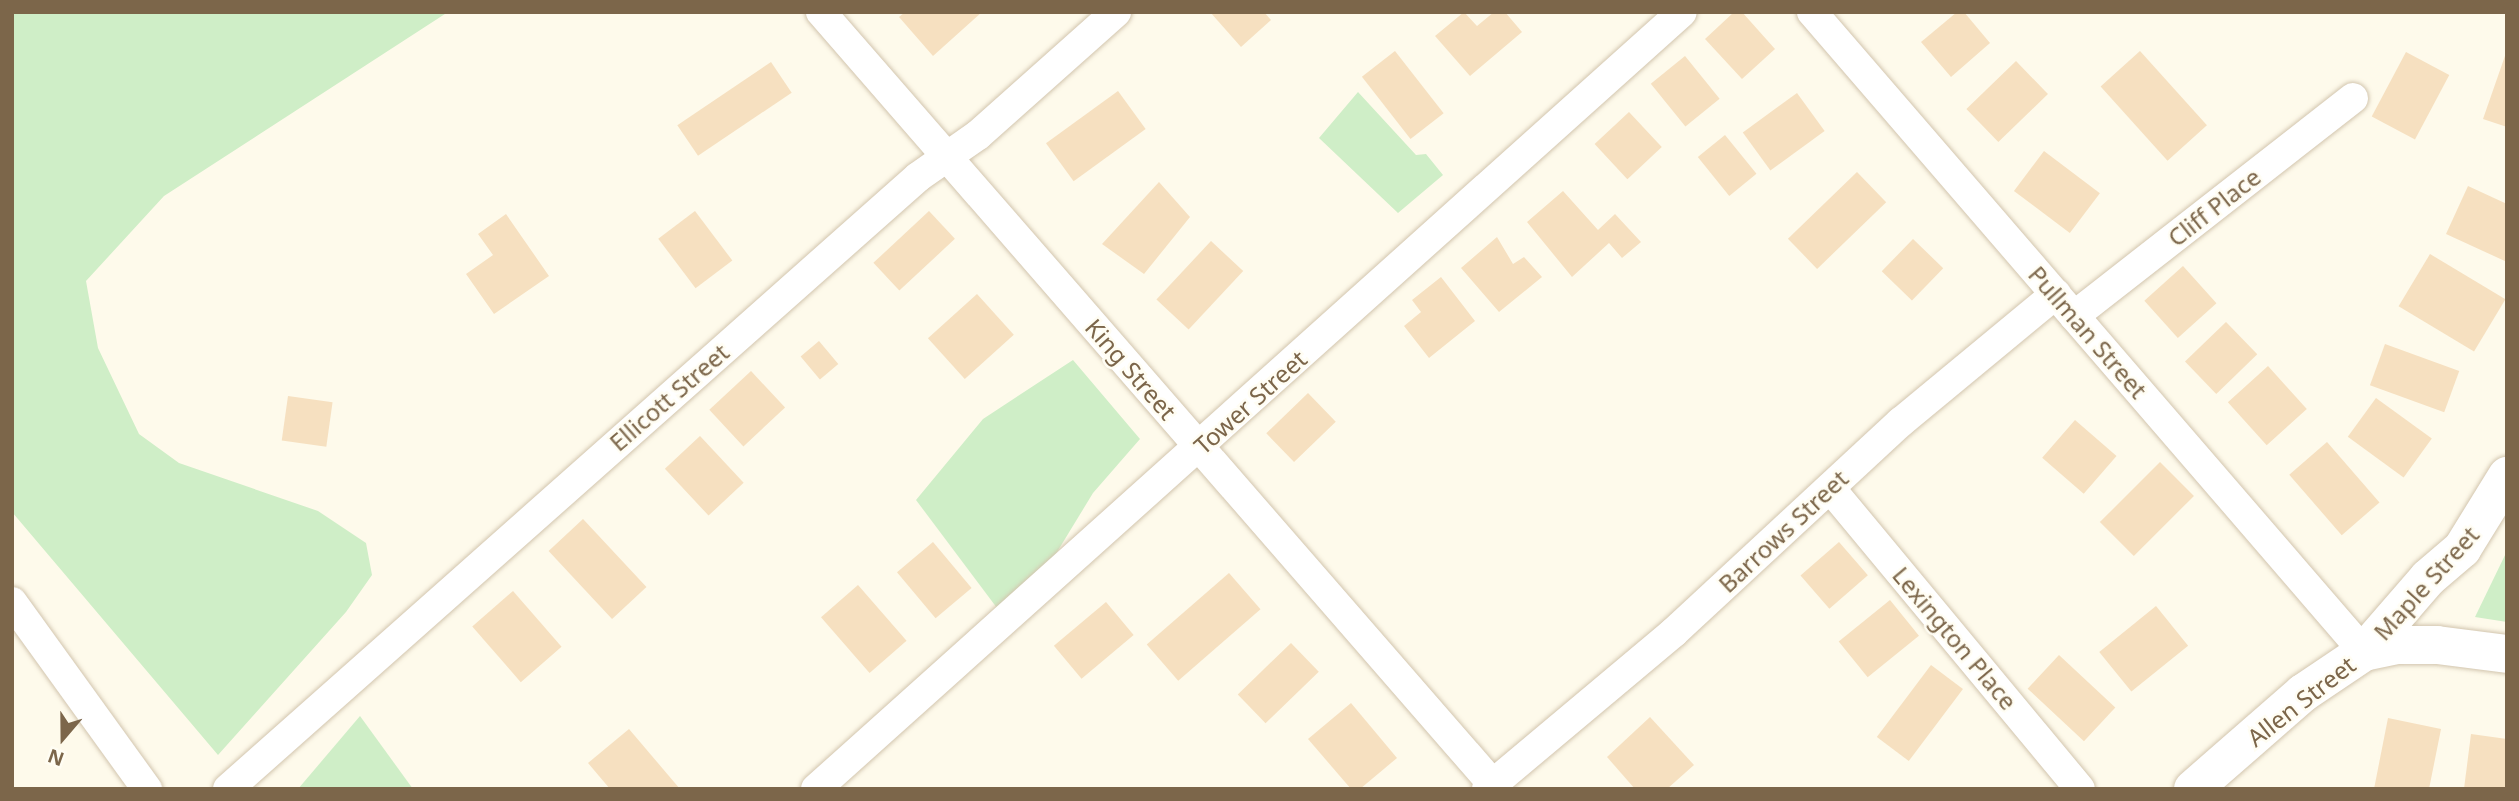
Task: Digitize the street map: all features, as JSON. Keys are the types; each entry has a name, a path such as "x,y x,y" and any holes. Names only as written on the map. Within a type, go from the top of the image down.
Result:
{"street":[{"name":"King Street","path":"821,12 1200,447 1498,783"},
{"name":"Ellicott Street","path":"228,789 918,177 978,135 1116,12"},
{"name":"Tower Street","path":"816,789 1682,12"},
{"name":"Pullman Street","path":"1812,12 2364,652"},
{"name":"Cliff Place","path":"2065,305 2353,98"},
{"name":"Barrows Street","path":"1498,783 1901,422 2065,305"},
{"name":"Maple Street","path":"2364,652 2428,578 2462,549 2507,476"},
{"name":"Lexington Place","path":"1830,488 2080,789"},
{"path":"12,603 147,789"},
{"name":"Allen Street","path":"2193,789 2303,693 2364,652 2437,645 2507,654"}],"green space":[{"path":"12,12 448,12 164,196 86,281 98,348 139,434 179,463 318,511 366,543 372,575 346,612 218,755 12,512"},
{"path":"1358,92 1416,155 1426,154 1443,175 1398,213 1319,138"},
{"path":"1073,360 1140,439 1093,493 1054,557 997,608 916,500 983,419"},
{"path":"2507,551 2507,622 2475,617"},
{"path":"360,716 413,789 298,789"}],"building":[{"path":"905,12 982,12 933,56 899,17"},
{"path":"1210,12 1264,12 1271,20 1241,47"},
{"path":"1464,12 1477,26 1494,12 1505,12 1522,32 1470,76 1435,36"},
{"path":"1734,12 1742,12 1775,49 1742,79 1705,39"},
{"path":"1957,12 1964,12 1990,43 1951,77 1921,42"},
{"path":"1395,51 1444,113 1411,139 1362,77"},
{"path":"2140,51 2207,125 2168,161 2101,86"},
{"path":"2406,52 2449,75 2415,139 2372,116"},
{"path":"2507,53 2507,127 2483,119"},
{"path":"1685,56 1720,99 1685,126 1651,84"},
{"path":"2016,61 2048,94 1998,142 1966,109"},
{"path":"771,62 792,93 698,156 677,125"},
{"path":"1118,91 1146,129 1074,181 1046,143"},
{"path":"1797,93 1825,131 1770,170 1743,132"},
{"path":"1629,112 1662,147 1627,179 1595,144"},
{"path":"1725,135 1756,174 1729,196 1698,157"},
{"path":"2044,151 2100,193 2070,233 2014,191"},
{"path":"1857,172 1886,202 1817,269 1788,239"},
{"path":"1159,182 1190,217 1144,274 1102,244"},
{"path":"2468,186 2507,204 2507,262 2446,234"},
{"path":"1563,191 1598,230 1615,214 1641,242 1622,258 1609,243 1572,277 1527,222"},
{"path":"695,211 732,261 696,288 658,239"},
{"path":"929,211 955,239 899,291 873,263"},
{"path":"506,214 549,276 494,314 466,274 493,255 478,234"},
{"path":"1497,237 1513,264 1524,257 1542,277 1499,312 1461,268"},
{"path":"1913,239 1943,268 1912,301 1882,271"},
{"path":"1211,241 1243,271 1189,330 1156,300"},
{"path":"2430,254 2505,299 2474,352 2399,306"},
{"path":"2183,266 2216,303 2178,338 2144,301"},
{"path":"1441,277 1475,321 1429,358 1404,326 1421,312 1412,300"},
{"path":"977,294 1014,335 965,379 928,338"},
{"path":"2226,322 2257,354 2216,394 2185,362"},
{"path":"819,341 838,364 820,379 801,356"},
{"path":"2385,344 2459,371 2444,412 2370,385"},
{"path":"2268,366 2307,409 2267,445 2228,402"},
{"path":"751,371 785,408 743,446 709,410"},
{"path":"1308,393 1336,422 1294,462 1266,433"},
{"path":"288,396 333,402 326,447 282,441"},
{"path":"2376,398 2432,439 2404,477 2348,437"},
{"path":"2075,420 2117,456 2084,494 2042,458"},
{"path":"700,436 744,483 709,516 665,469"},
{"path":"2327,442 2379,502 2342,535 2289,475"},
{"path":"2160,462 2194,496 2134,556 2100,522"},
{"path":"583,519 646,587 612,619 549,551"},
{"path":"933,542 972,588 936,618 897,572"},
{"path":"1839,542 1868,575 1829,609 1801,575"},
{"path":"1229,573 1260,609 1178,681 1147,645"},
{"path":"858,585 907,641 870,673 821,617"},
{"path":"513,591 562,647 521,682 472,626"},
{"path":"1890,600 1919,636 1868,677 1839,642"},
{"path":"1106,602 1134,635 1082,679 1054,646"},
{"path":"2156,606 2188,646 2131,692 2099,652"},
{"path":"1291,643 1319,672 1266,723 1238,694"},
{"path":"2059,655 2115,708 2084,741 2028,689"},
{"path":"1931,665 1963,689 1909,761 1877,737"},
{"path":"1351,703 1397,758 1360,789 1351,789 1308,739"},
{"path":"1650,717 1694,765 1667,789 1635,789 1607,757"},
{"path":"2388,718 2441,729 2429,789 2374,789"},
{"path":"629,729 680,789 610,789 588,763"},
{"path":"2471,734 2507,739 2507,789 2464,789"}]}
